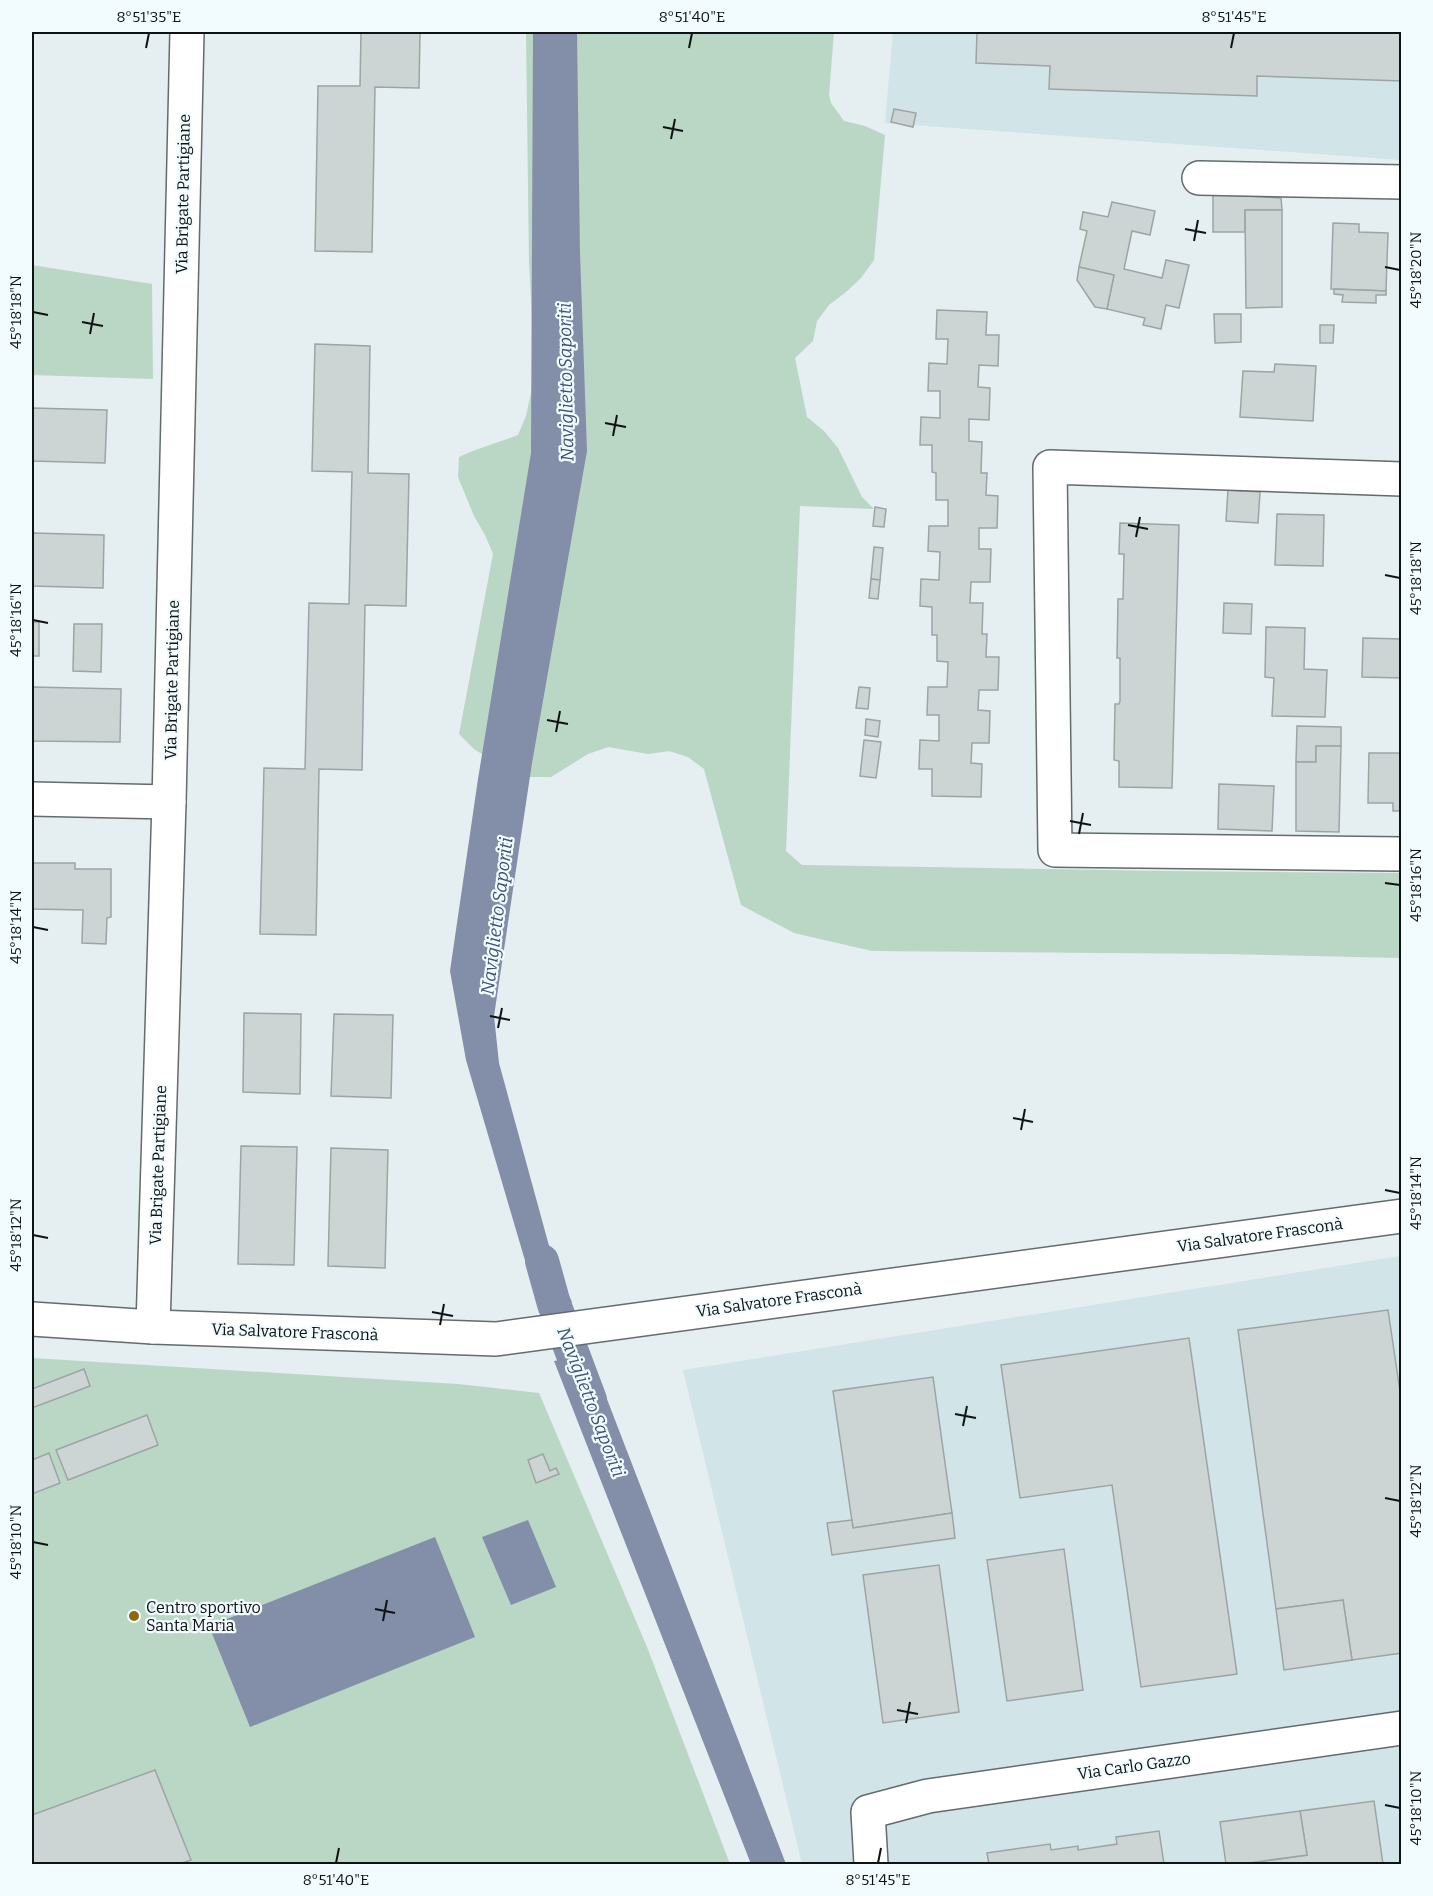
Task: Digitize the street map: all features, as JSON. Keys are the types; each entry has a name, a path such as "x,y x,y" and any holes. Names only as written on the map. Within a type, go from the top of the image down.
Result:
{"street":[{"name":"Via Brigate Partigiane","path":"153,1328 169,802 187,32"},
{"path":"1199,178 1401,182"},
{"path":"1401,479 1050,467 1056,850 1401,854"},
{"path":"32,799 169,802"},
{"name":"Via Salvatore Frasconà","path":"32,1319 153,1328 496,1339 1401,1216"},
{"name":"Via Carlo Gazzo","path":"871,1864 868,1812 928,1796 1401,1728"}],"shaded area":[{"path":"893,32 1401,32 1401,160 885,123"},
{"path":"1401,1256 1401,1864 802,1864 683,1370"}],"green space":[{"path":"526,32 834,32 829,95 831,103 844,121 865,126 885,135 874,260 861,278 829,305 817,321 813,341 795,358 807,417 824,431 838,448 862,497 874,509 800,506 786,851 802,865 1401,873 1401,958 872,951 794,933 741,905 704,769 688,757 669,751 648,754 608,747 588,754 551,777 529,777 510,772 474,749 459,734 493,554 458,477 459,457 518,435 526,416 535,375 529,262"},
{"path":"32,265 152,284 153,379 32,375"},
{"name":"Centro sportivo Santa Maria","path":"32,1358 458,1384 539,1393 647,1647 730,1864 32,1864"}],"water":[{"path":"533,32 577,32 580,253 587,451 532,763 494,1016 499,1063 554,1264 572,1302 539,1308 466,1060 450,971 478,779 531,453"},
{"path":"590,1355 786,1864 751,1864 554,1361"},
{"path":"528,1520 556,1587 511,1605 482,1537"},
{"path":"435,1537 475,1637 250,1727 209,1626"}],"building":[{"path":"361,32 420,32 419,88 375,87 372,252 315,251 318,86 360,86"},
{"path":"977,32 1402,32 1402,81 1257,76 1257,96 1049,89 1050,66 976,63"},
{"path":"894,109 916,113 913,127 891,122"},
{"path":"1213,194 1281,198 1282,210 1245,210 1245,232 1213,232"},
{"path":"1112,202 1155,211 1150,235 1132,231 1124,269 1162,278 1166,260 1189,265 1179,308 1166,305 1161,329 1143,325 1145,318 1107,309 1114,275 1079,267 1087,231 1080,229 1083,212 1108,217"},
{"path":"1245,210 1282,210 1282,307 1246,308"},
{"path":"1333,223 1359,224 1359,232 1388,233 1386,291 1331,289"},
{"path":"1079,267 1114,275 1107,309 1095,307 1077,280"},
{"path":"1334,289 1386,291 1386,295 1376,295 1376,303 1342,302 1343,295 1334,294"},
{"path":"937,310 987,312 986,335 999,335 998,366 979,365 978,387 990,388 989,420 969,419 969,441 982,442 981,473 987,473 986,495 998,496 997,528 979,528 979,549 991,549 990,582 971,582 970,603 983,603 982,634 987,634 986,657 999,657 998,690 979,690 978,710 990,711 989,743 972,743 971,763 982,764 981,797 932,796 932,769 919,769 920,740 939,741 939,715 927,715 928,687 947,687 948,662 937,661 937,635 932,635 932,607 920,606 921,579 939,580 940,552 928,551 929,526 948,526 948,500 936,500 936,473 932,472 932,445 920,445 921,417 940,418 940,391 928,391 929,363 947,364 948,339 936,339"},
{"path":"1214,314 1241,314 1241,342 1215,343"},
{"path":"1320,325 1334,325 1333,343 1320,343"},
{"path":"315,344 370,346 368,473 409,474 406,606 365,605 362,770 319,769 316,935 260,934 264,768 305,769 309,603 349,604 352,472 312,471"},
{"path":"1275,364 1316,366 1313,421 1240,417 1243,371 1274,372"},
{"path":"32,408 107,410 105,463 32,461"},
{"path":"1228,490 1260,492 1258,523 1226,521"},
{"path":"875,507 886,509 884,527 873,526"},
{"path":"1277,514 1324,515 1323,566 1275,565"},
{"path":"1120,523 1179,525 1172,788 1119,787 1119,761 1114,760 1115,704 1119,704 1120,701 1120,658 1117,658 1118,599 1123,599 1124,554 1119,554"},
{"path":"32,533 104,535 103,588 32,586"},
{"path":"874,547 883,548 880,580 871,579"},
{"path":"871,579 880,580 878,599 869,598"},
{"path":"1224,603 1252,604 1251,634 1223,633"},
{"path":"32,622 39,622 39,656 32,656"},
{"path":"74,624 102,624 101,672 73,671"},
{"path":"1266,627 1305,628 1304,669 1327,670 1325,717 1272,716 1274,678 1265,677"},
{"path":"1363,638 1402,639 1402,678 1362,677"},
{"path":"32,687 121,689 120,742 32,741"},
{"path":"859,687 870,688 868,709 856,708"},
{"path":"866,719 880,721 878,737 865,735"},
{"path":"1297,726 1341,727 1341,746 1316,746 1316,762 1296,762"},
{"path":"864,740 881,742 876,778 860,776"},
{"path":"1316,746 1341,746 1339,832 1296,831 1296,762 1316,762"},
{"path":"1369,753 1402,753 1402,811 1393,811 1393,803 1368,803"},
{"path":"1219,784 1274,786 1272,831 1218,829"},
{"path":"32,863 75,863 75,869 111,869 111,917 107,918 106,944 82,943 83,910 32,909"},
{"path":"244,1013 301,1014 300,1094 243,1092"},
{"path":"334,1014 393,1015 391,1098 331,1096"},
{"path":"241,1146 297,1147 294,1265 238,1264"},
{"path":"331,1148 388,1150 385,1268 328,1266"},
{"path":"1388,1310 1402,1405 1402,1653 1352,1660 1343,1600 1276,1609 1238,1330"},
{"path":"1189,1338 1237,1674 1141,1687 1112,1485 1020,1498 1001,1365"},
{"path":"84,1369 90,1386 32,1408 32,1389"},
{"path":"933,1377 952,1513 853,1528 833,1391"},
{"path":"147,1415 158,1445 68,1480 56,1450"},
{"path":"49,1453 60,1483 32,1494 32,1460"},
{"path":"543,1454 550,1471 556,1468 559,1474 536,1483 528,1460"},
{"path":"952,1513 955,1538 832,1555 827,1523 852,1520 853,1528"},
{"path":"1064,1549 1083,1690 1007,1701 987,1560"},
{"path":"939,1565 959,1712 883,1723 863,1575"},
{"path":"1343,1600 1352,1660 1284,1670 1276,1609"},
{"path":"155,1770 191,1860 179,1864 32,1864 32,1815"},
{"path":"1374,1801 1383,1864 1242,1864 1307,1855 1300,1811"},
{"path":"1300,1811 1307,1855 1226,1864 1220,1822"},
{"path":"1159,1831 1164,1864 989,1864 987,1853 1050,1844 1051,1850 1078,1846 1078,1850 1117,1844 1116,1837"}],"waterway":[{"name":"Naviglietto Saporiti","path":"542,1261 554,1304 590,1400"}],"place":[{"name":"Centro sportivo Santa Maria","path":"134,1616"}]}
